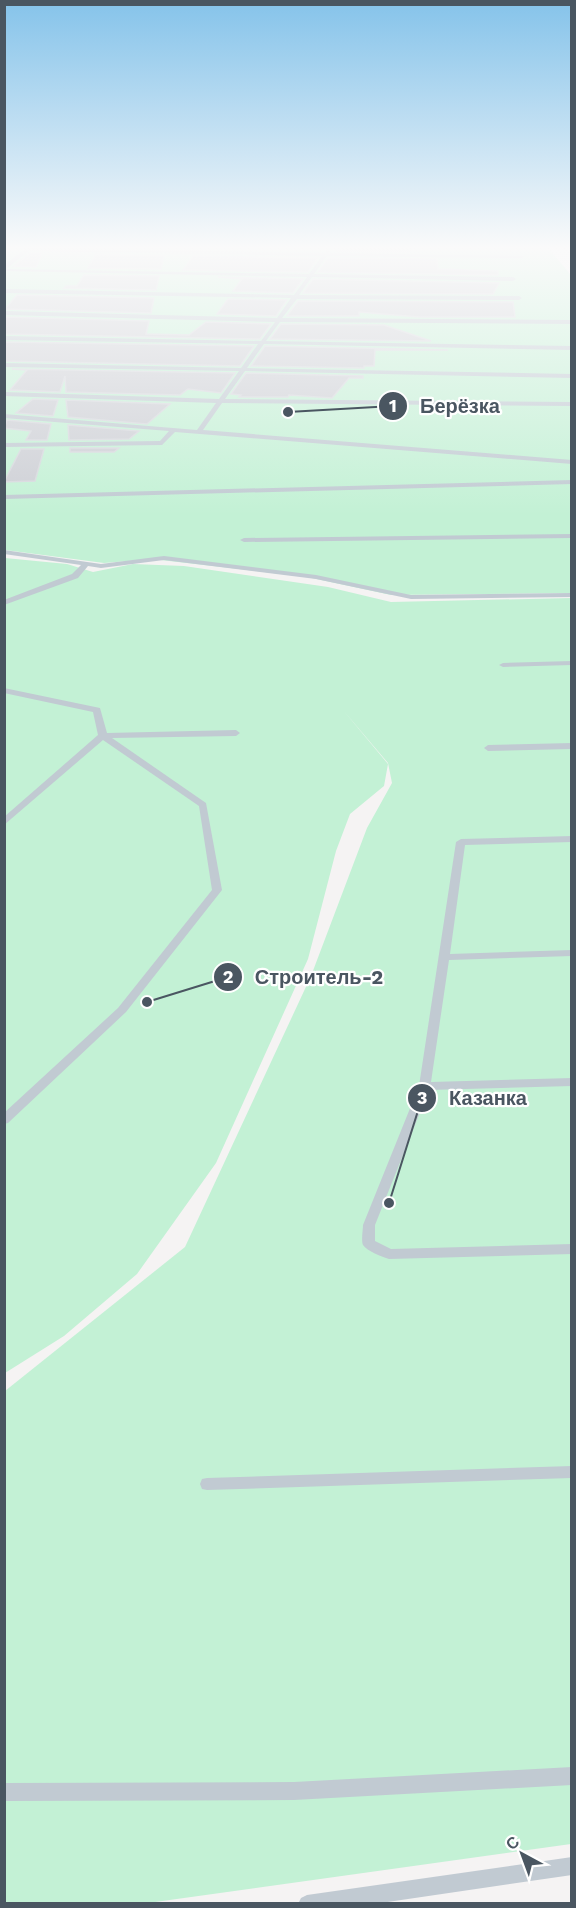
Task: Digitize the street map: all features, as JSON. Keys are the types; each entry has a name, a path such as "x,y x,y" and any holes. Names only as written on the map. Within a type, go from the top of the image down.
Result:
{"lane":[{"path":"199,431 266,337"},
{"path":"4,338 572,348"},
{"path":"4,365 572,376"},
{"path":"4,394 222,401 572,404"},
{"path":"4,416 572,462"},
{"path":"4,445 162,443 174,429"},
{"path":"4,496 572,482"},
{"path":"244,540 572,536"},
{"path":"4,552 101,566 164,558 316,577 411,597 572,595"},
{"path":"4,603 75,576 87,563"},
{"path":"503,665 572,663"},
{"path":"4,690 97,710 103,736 203,805 217,890 122,1010 4,1120"},
{"path":"4,822 103,736 236,733"},
{"path":"488,748 572,746"},
{"path":"572,838 460,842 425,1086 369,1226 369,1243 389,1254 572,1249"},
{"path":"444,957 572,953"},
{"path":"425,1086 572,1082"},
{"path":"207,1484 572,1472"},
{"path":"4,1792 294,1791 572,1776"},
{"path":"307,1904 572,1866"}],"green space":[{"path":"4,337 571,337 571,593 391,595 307,577 152,559 104,563 5,550"},
{"path":"5,558 67,564 93,572 133,564 184,566 328,587 391,602 571,598 571,1844 148,1903 5,1903 5,1391 185,1247 311,976 367,828 392,783 388,763 343,710 388,764 384,786 350,814 336,851 308,959 216,1163 137,1274 64,1336 5,1373"}],"building":[{"path":"160,337 261,337 260,339"},
{"path":"271,337 419,337 431,341 270,339"},
{"path":"4,342 254,346 240,366 4,361"},
{"path":"265,346 448,350 375,350 374,366 364,366 364,368 251,366"},
{"path":"12,369 235,373 221,393 188,389 180,395 66,392 65,376 60,392 10,390 27,370"},
{"path":"246,373 363,376 363,378 349,378 332,398 289,395 288,397 239,397 241,395 231,394"},
{"path":"33,399 58,400 53,416 16,413"},
{"path":"66,400 170,404 147,424 68,417"},
{"path":"7,420 51,424 47,440 26,440 31,431 4,428"},
{"path":"68,425 139,431 129,439 69,440"},
{"path":"70,448 119,448 114,452 70,452"},
{"path":"21,449 44,449 35,481 4,482"}],"place":[{"name":"Берёзка","path":"288,412"},
{"name":"Строитель-2","path":"147,1002"},
{"name":"Казанка","path":"389,1203"}]}
